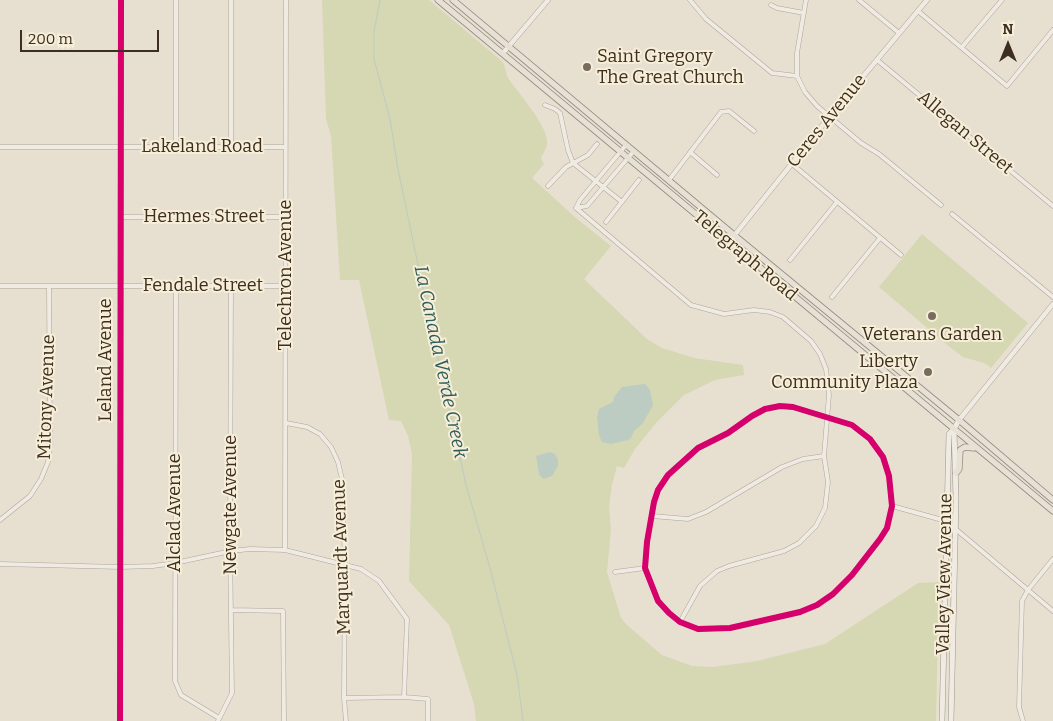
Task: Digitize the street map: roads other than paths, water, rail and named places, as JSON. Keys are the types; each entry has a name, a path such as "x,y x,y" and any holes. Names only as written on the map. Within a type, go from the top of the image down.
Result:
{"main road":[{"name":"Telegraph Road","path":"438,0 1053,511"},
{"name":"Telegraph Road","path":"453,0 1053,500"},
{"name":"Valley View Avenue","path":"942,721 948,434 954,429 959,420"},
{"name":"Valley View Avenue","path":"951,721 956,528 954,429"},
{"path":"956,473 959,469 962,448 965,446 972,447 981,452"}],"street":[{"name":"Leland Avenue","path":"120,721 121,0"},
{"path":"176,0 176,147"},
{"path":"231,0 231,147"},
{"name":"Telechron Avenue","path":"286,0 286,217 284,286 286,550"},
{"path":"503,53 548,0"},
{"path":"690,0 715,27 772,73 797,76"},
{"path":"806,0 798,53 797,76 805,92 817,106 861,143 879,154 940,205"},
{"path":"859,0 898,33"},
{"name":"Ceres Avenue","path":"729,242 830,116 927,0"},
{"path":"962,47 1002,0"},
{"path":"771,5 777,8 804,13"},
{"path":"918,11 1007,86 1053,30"},
{"name":"Allegan Street","path":"877,60 1053,206"},
{"path":"545,105 560,113 568,150 573,162 622,202"},
{"path":"669,180 721,112 729,111 754,131"},
{"path":"548,186 566,167 588,155 597,144"},
{"path":"576,208 580,200 626,145"},
{"name":"Lakeland Road","path":"0,147 285,147"},
{"path":"576,208 587,206 634,151"},
{"path":"690,152 717,175"},
{"path":"792,164 901,255"},
{"path":"606,222 639,180"},
{"path":"790,260 837,202"},
{"path":"576,208 691,305 724,314 754,310 770,312 782,317 811,341 820,354 826,369 829,395 824,456 828,482 825,508 816,526 799,543 784,551 728,566 717,571 700,586 680,622"},
{"path":"952,214 1053,297"},
{"name":"Hermes Street","path":"121,217 286,217"},
{"path":"832,296 880,238"},
{"name":"Fendale Street","path":"0,286 284,286"},
{"name":"Mitony Avenue","path":"0,520 30,496 41,479 48,462 50,443 49,286"},
{"name":"Alclad Avenue","path":"176,286 175,681 181,695 218,720"},
{"name":"Newgate Avenue","path":"218,720 232,693 231,286"},
{"name":"Valley View Avenue","path":"959,420 1053,304"},
{"path":"780,406 793,407 828,418 852,425 870,439 883,457 889,476 892,506 887,528 880,539 852,575 817,605 800,612 730,628 698,629 680,622 658,601 645,568 647,542 658,490 668,475 698,448 728,433 765,409 780,406"},
{"name":"Marquardt Avenue","path":"286,423 307,427 320,434 331,447 342,479 345,564 344,698 346,721"},
{"path":"652,516 688,519 706,512 782,467 803,459 824,456"},
{"path":"892,506 946,521 1053,611"},
{"path":"0,564 120,567 175,563 231,551 250,549 286,550 361,569 379,581 407,619 404,698"},
{"path":"1023,721 1019,707 1022,601 1028,590 1053,559"},
{"path":"615,572 645,568"},
{"path":"231,610 283,611 284,721"},
{"path":"344,698 428,699 428,721"}],"waterway":[{"name":"La Canada Verde Creek","path":"380,0 374,32 374,59 390,119 398,169 466,485 490,568 517,675 523,721"}],"place":[{"name":"Saint Gregory The Great Church","path":"587,67"},
{"name":"Veterans Garden","path":"932,316"},
{"name":"Liberty Community Plaza","path":"928,372"}]}
